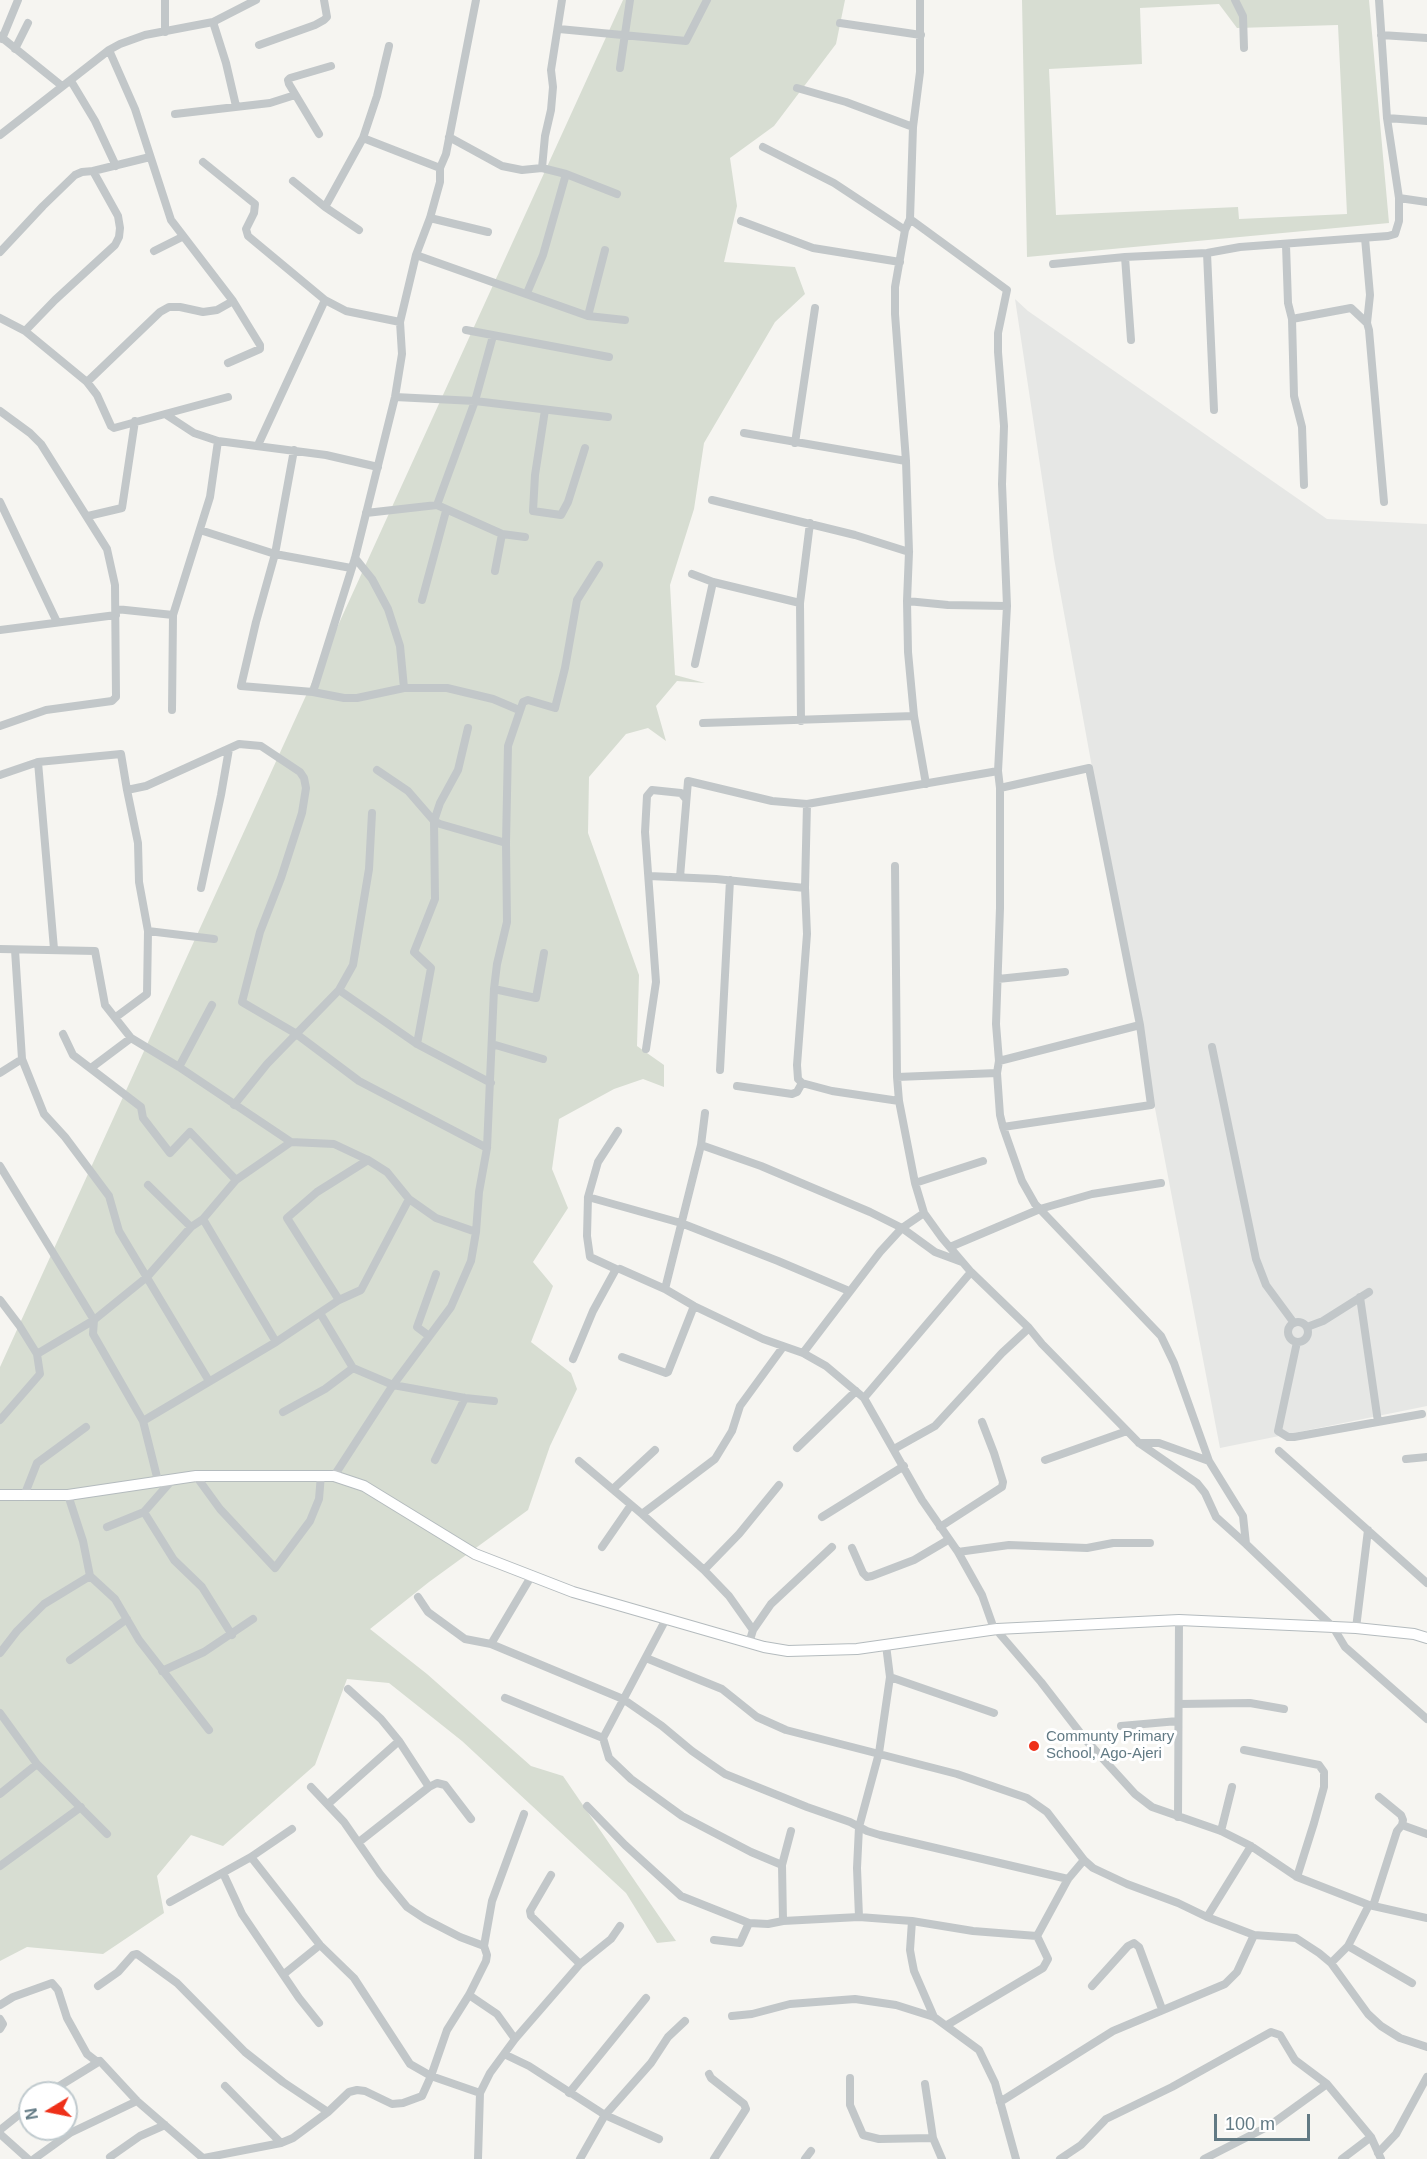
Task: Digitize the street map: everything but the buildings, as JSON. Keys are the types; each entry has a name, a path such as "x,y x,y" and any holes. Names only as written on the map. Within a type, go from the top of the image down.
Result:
{"main road":[{"path":"0,1495 68,1495 196,1476 334,1476 364,1486 475,1554 573,1592 750,1643 788,1651 813,1652 886,1645 996,1629 1179,1620 1356,1628 1414,1634 1427,1638"}],"street":[{"path":"18,0 1,38 62,86"},
{"path":"165,0 165,32"},
{"path":"0,135 109,50 139,37 213,22 244,4 256,0"},
{"path":"260,45 324,20 327,17 324,0"},
{"path":"313,692 356,558 395,397 402,354 400,322 416,255 440,182 440,168 446,154 476,0"},
{"path":"542,168 545,136 551,110 553,87 551,70 562,0"},
{"path":"620,68 630,0"},
{"path":"559,29 686,40 707,0"},
{"path":"920,0 920,72 914,127 910,219 905,230 896,287 895,314 906,461 909,552 908,652 914,716 926,784"},
{"path":"1235,0 1243,16 1244,48"},
{"path":"1053,264 1125,257 1207,253 1240,247 1286,245 1395,234 1399,221 1399,198 1387,118 1379,0"},
{"path":"213,22 236,106"},
{"path":"15,49 28,23"},
{"path":"840,23 921,35"},
{"path":"1381,35 1427,38"},
{"path":"325,207 363,138 377,96 389,46"},
{"path":"109,50 135,109 168,213 182,237 232,301 259,342 260,349 228,363"},
{"path":"319,134 289,84 290,78 331,66"},
{"path":"70,81 96,121 116,166"},
{"path":"797,88 846,102 914,127"},
{"path":"175,114 270,103 295,95"},
{"path":"1387,118 1427,121"},
{"path":"449,137 502,166 522,170 542,168 566,174 617,194"},
{"path":"363,138 440,168"},
{"path":"763,147 834,183 905,230"},
{"path":"0,252 13,236 75,175 150,157"},
{"path":"202,162 255,204 254,213 246,229 248,236 325,300 346,311 400,322"},
{"path":"25,331 115,245 119,237 118,216 93,171"},
{"path":"526,293 543,255 566,174"},
{"path":"293,181 325,207 359,230"},
{"path":"1399,198 1427,202"},
{"path":"430,218 488,232"},
{"path":"910,219 1007,290 998,333 1004,426 1002,484 1007,606 998,771 1000,788 996,1024 999,1061 997,1073 1003,1127 1022,1181 1035,1204 1161,1336 1174,1363 1209,1461 1243,1516 1246,1544"},
{"path":"741,220 813,248 900,262"},
{"path":"154,251 182,237"},
{"path":"1365,238 1370,295 1367,323 1384,502"},
{"path":"1286,245 1287,303 1292,319 1294,396 1302,427 1304,485"},
{"path":"588,316 605,250"},
{"path":"1207,253 1214,410"},
{"path":"416,255 588,316 625,321"},
{"path":"1125,257 1131,340"},
{"path":"258,446 325,300"},
{"path":"87,382 160,312 180,306 203,312 217,310 232,301"},
{"path":"795,443 815,308"},
{"path":"1292,319 1350,308 1367,323"},
{"path":"0,318 25,331 87,382 97,395 111,426 120,428 135,421 228,397"},
{"path":"466,330 609,357"},
{"path":"437,505 475,401 493,336"},
{"path":"395,397 475,401 608,417"},
{"path":"545,410 535,475 533,511 561,515 568,502 585,448"},
{"path":"0,411 41,444 88,516 107,549 115,585 116,612 116,697 112,701 46,710 0,726"},
{"path":"165,414 194,433 218,441 326,455 378,467"},
{"path":"88,516 122,508 135,421"},
{"path":"744,433 906,461"},
{"path":"172,710 173,615 182,580 210,497 218,441"},
{"path":"294,450 275,554 255,622 241,686 313,692 344,698 357,698 404,688 447,688 472,692 519,710"},
{"path":"712,500 810,523 909,552"},
{"path":"0,502 57,622"},
{"path":"366,513 437,505 446,511 502,534 525,537"},
{"path":"422,600 446,511"},
{"path":"801,720 800,603 810,523"},
{"path":"200,530 275,554 351,568"},
{"path":"495,572 502,534"},
{"path":"356,558 372,579 388,609 400,646 404,688"},
{"path":"334,1476 393,1385 451,1306 471,1261 487,1148 494,989 497,964 507,922 507,754 523,702 528,700 555,708 565,668 577,600 599,565"},
{"path":"692,574 713,582 800,603"},
{"path":"695,664 713,582"},
{"path":"907,601 948,605 1007,606"},
{"path":"0,630 116,612 173,615"},
{"path":"703,723 914,716"},
{"path":"417,1044 431,968 414,952 435,899 434,821 440,803 458,770 468,728"},
{"path":"127,790 146,786 239,744 261,746 300,772 306,788 302,813 260,932 242,1002 295,1033 359,1082 487,1148"},
{"path":"201,888 222,795 229,749"},
{"path":"0,775 38,762 121,754 138,843 139,882 148,931 147,994 116,1017"},
{"path":"38,762 54,949"},
{"path":"1000,788 1089,768 1140,1025 1151,1105 1003,1127"},
{"path":"377,770 408,791 434,821 449,828 506,843"},
{"path":"680,877 688,781 772,801 807,804 998,771"},
{"path":"646,1048 656,982 645,832 647,796 652,790 681,793 686,799"},
{"path":"807,804 805,888 807,934 797,1065 798,1079 802,1083 832,1091 899,1101"},
{"path":"234,1105 295,1033 339,990 352,965 369,869 372,813"},
{"path":"895,866 899,1101 915,1183 924,1213 971,1272 1029,1328 1127,1431 1139,1443 1197,1483 1205,1493 1216,1517 1333,1627 1345,1647 1427,1719"},
{"path":"649,876 730,880 805,888"},
{"path":"720,1070 730,880"},
{"path":"148,931 213,939"},
{"path":"0,949 94,951 105,1005 130,1038 179,1067 291,1142 334,1144 368,1160 387,1172 410,1199 436,1218 476,1232"},
{"path":"15,950 22,1059 44,1114 65,1137 109,1196 119,1231 208,1381"},
{"path":"494,989 536,998 544,953"},
{"path":"998,979 1065,972"},
{"path":"339,990 417,1044 491,1083"},
{"path":"179,1067 212,1005"},
{"path":"999,1061 1140,1025"},
{"path":"63,1034 73,1055 141,1107 143,1118 170,1153 190,1132 236,1180"},
{"path":"91,1068 130,1038"},
{"path":"492,1044 543,1059"},
{"path":"1212,1047 1256,1259 1266,1285 1294,1323"},
{"path":"0,1073 22,1059"},
{"path":"897,1077 997,1073"},
{"path":"737,1086 792,1094 797,1092 802,1083"},
{"path":"665,1289 701,1145 705,1113"},
{"path":"573,1359 593,1311 616,1269 590,1257 587,1236 588,1197 598,1162 618,1131"},
{"path":"37,1354 94,1320 147,1277 191,1227 203,1219 236,1180 291,1142"},
{"path":"701,1145 772,1171 870,1212 902,1228 935,1251 964,1262"},
{"path":"339,1300 286,1218 316,1192 368,1160"},
{"path":"915,1183 983,1161"},
{"path":"0,1166 94,1320 93,1334 143,1421 158,1481"},
{"path":"950,1247 1040,1209 1092,1194 1161,1183"},
{"path":"148,1185 191,1227"},
{"path":"588,1197 681,1223 849,1291"},
{"path":"143,1421 276,1342 339,1300 361,1290 410,1199"},
{"path":"803,1353 880,1252 902,1228 924,1213"},
{"path":"203,1219 276,1342"},
{"path":"620,1269 783,1347 803,1353 826,1366 864,1398 922,1500 958,1552 982,1594 988,1614 996,1629 1085,1739 1135,1794 1152,1807 1221,1831 1251,1846 1297,1877 1371,1905 1427,1918"},
{"path":"864,1398 971,1272"},
{"path":"429,1336 417,1327 436,1274"},
{"path":"1308,1327 1369,1292"},
{"path":"1360,1297 1378,1422"},
{"path":"0,1300 37,1354 40,1374 0,1420"},
{"path":"622,1357 668,1372 694,1306"},
{"path":"0,1317 8,1310"},
{"path":"320,1313 353,1368 393,1385 494,1401"},
{"path":"1294,1323 1303,1323 1308,1327 1309,1333 1306,1339 1297,1342 1291,1340 1288,1334 1289,1328 1294,1323"},
{"path":"894,1449 935,1426 1002,1353 1029,1328"},
{"path":"1297,1342 1278,1431 1288,1437 1422,1414"},
{"path":"642,1514 715,1459 732,1431 740,1406 783,1347"},
{"path":"282,1412 325,1389 353,1368"},
{"path":"797,1448 856,1391"},
{"path":"435,1460 465,1398"},
{"path":"940,1527 1002,1487 1003,1482 982,1422"},
{"path":"24,1496 37,1463 86,1427"},
{"path":"1045,1460 1127,1431"},
{"path":"1139,1443 1158,1443 1209,1461"},
{"path":"613,1489 655,1450"},
{"path":"1280,1451 1427,1583"},
{"path":"1406,1459 1427,1457"},
{"path":"579,1461 704,1570 729,1596 753,1630"},
{"path":"822,1517 904,1466"},
{"path":"196,1476 220,1509 275,1568 310,1521 319,1499 321,1475"},
{"path":"107,1527 144,1512 172,1480"},
{"path":"704,1570 739,1534 780,1485"},
{"path":"68,1495 83,1541 90,1576 115,1599 139,1640 209,1730"},
{"path":"602,1547 631,1505"},
{"path":"144,1512 174,1560 202,1587 232,1635"},
{"path":"1356,1628 1368,1530"},
{"path":"852,1548 867,1577 914,1560 948,1540"},
{"path":"958,1552 1009,1545 1087,1548 1113,1543 1150,1543"},
{"path":"750,1643 753,1630 771,1604 832,1547"},
{"path":"491,1644 532,1575"},
{"path":"0,1653 17,1630 44,1604 90,1576"},
{"path":"418,1597 428,1612 465,1639 491,1644 623,1699 725,1774 880,1835 1068,1879"},
{"path":"70,1660 127,1619"},
{"path":"162,1671 204,1652 253,1619"},
{"path":"666,1619 603,1738 609,1758 682,1816 751,1852 782,1864"},
{"path":"1178,1817 1179,1620"},
{"path":"859,1917 857,1868 859,1827 879,1753 890,1677 886,1645"},
{"path":"646,1658 722,1689 757,1717 786,1730 957,1774 1027,1798 1047,1812 1084,1860 1105,1875 1254,1935 1296,1938 1331,1963 1368,2014 1381,2026 1400,2038 1427,2047"},
{"path":"890,1677 993,1713"},
{"path":"348,1689 373,1710 399,1741 429,1787"},
{"path":"505,1698 603,1738"},
{"path":"1179,1704 1250,1703 1284,1709"},
{"path":"0,1713 37,1764 107,1834"},
{"path":"1121,1726 1178,1721"},
{"path":"328,1804 399,1741"},
{"path":"1244,1750 1320,1765 1324,1772 1323,1787 1314,1823 1297,1877"},
{"path":"0,1794 37,1764"},
{"path":"359,1842 429,1787 438,1783 445,1785 471,1819"},
{"path":"311,1787 359,1842 380,1874 407,1907 451,1932 484,1946"},
{"path":"1221,1831 1232,1787"},
{"path":"1331,1963 1348,1946 1371,1905 1397,1831 1402,1825 1401,1815 1379,1797"},
{"path":"587,1806 625,1845 681,1896 749,1923 768,1924 783,1921 859,1917 912,1921 973,1931 1037,1936"},
{"path":"0,1866 81,1807"},
{"path":"0,2005 13,1997 51,1983 57,1990 67,2018 87,2054 96,2061 100,2061 137,2101 204,2158 281,2143 293,2138 328,2112 349,2092 365,2091 392,2104 403,2103 422,2096 447,2030 469,1995 486,1961 488,1956 484,1946 492,1901 524,1814"},
{"path":"1402,1825 1427,1834"},
{"path":"170,1902 251,1857 292,1829"},
{"path":"783,1921 782,1864 791,1831"},
{"path":"1207,1917 1251,1846"},
{"path":"251,1857 320,1945 354,1978 410,2064 431,2076 480,2093"},
{"path":"1037,1936 1068,1879 1084,1860"},
{"path":"223,1873 242,1914 299,1998 319,2023"},
{"path":"551,1875 530,1911 531,1916 580,1964"},
{"path":"912,1921 910,1950 914,1971 934,2017"},
{"path":"714,1940 740,1943 749,1923"},
{"path":"478,2159 480,2093 515,2039 580,1964 611,1940 620,1926"},
{"path":"1000,2102 1113,2031 1232,1980 1254,1935"},
{"path":"947,2025 1043,1968 1048,1959 1037,1936"},
{"path":"1092,1986 1128,1946 1134,1943 1139,1947 1162,2009"},
{"path":"284,1974 320,1945"},
{"path":"1348,1946 1412,1983"},
{"path":"98,1986 137,1954 177,1983 245,2052 283,2082 328,2112"},
{"path":"469,1995 497,2014 515,2039"},
{"path":"569,2093 646,1998"},
{"path":"732,2016 752,2014 790,2004 855,1999 896,2005 934,2017 980,2050 989,2067 1016,2159"},
{"path":"0,2019 3,2024 0,2029"},
{"path":"580,2159 605,2115 651,2063 668,2037 685,2020"},
{"path":"1060,2159 1081,2145 1106,2119 1172,2087 1271,2032 1280,2035 1295,2060 1327,2084 1371,2137 1380,2156 1396,2134 1427,2078"},
{"path":"504,2054 529,2066 605,2115 659,2139"},
{"path":"68,2081 100,2061"},
{"path":"709,2074 744,2104 746,2109 714,2159"},
{"path":"850,2078 850,2106 863,2135 879,2139 933,2138"},
{"path":"925,2084 933,2138 942,2159"},
{"path":"1204,2159 1269,2126 1327,2084"},
{"path":"225,2086 281,2143"},
{"path":"34,2159 70,2133 137,2101"},
{"path":"18,2116 0,2132 28,2159"},
{"path":"110,2157 140,2136 165,2125"},
{"path":"1342,2159 1371,2137"},
{"path":"806,2159 811,2151"}],"shaded area":[{"path":"623,0 845,0 836,44 774,126 730,158 737,206 724,262 795,267 805,294 775,322 704,443 694,509 670,585 675,675 705,683 677,681 656,706 666,741 648,728 626,734 589,777 588,833 639,975 637,1046 664,1065 664,1087 643,1079 614,1089 559,1119 552,1169 568,1208 533,1262 553,1286 531,1342 571,1373 577,1389 550,1446 528,1510 429,1582 370,1629 427,1674 531,1766 563,1776 676,1941 657,1943 626,1893 462,1741 389,1683 347,1679 315,1765 223,1846 191,1835 157,1876 164,1913 103,1954 27,1947 0,1961 0,1367"},
{"path":"1022,0 1369,0 1389,223 1027,257","holes":["1219,4 1237,28 1338,25 1347,214 1239,219 1238,207 1056,215 1049,69 1142,64 1140,8"]},
{"path":"1015,299 1028,311 1327,519 1427,524 1427,1406 1220,1448 1135,1004 1054,558"}],"place":[{"name":"Communty Primary School, Ago-Ajeri","path":"1034,1746"}]}
